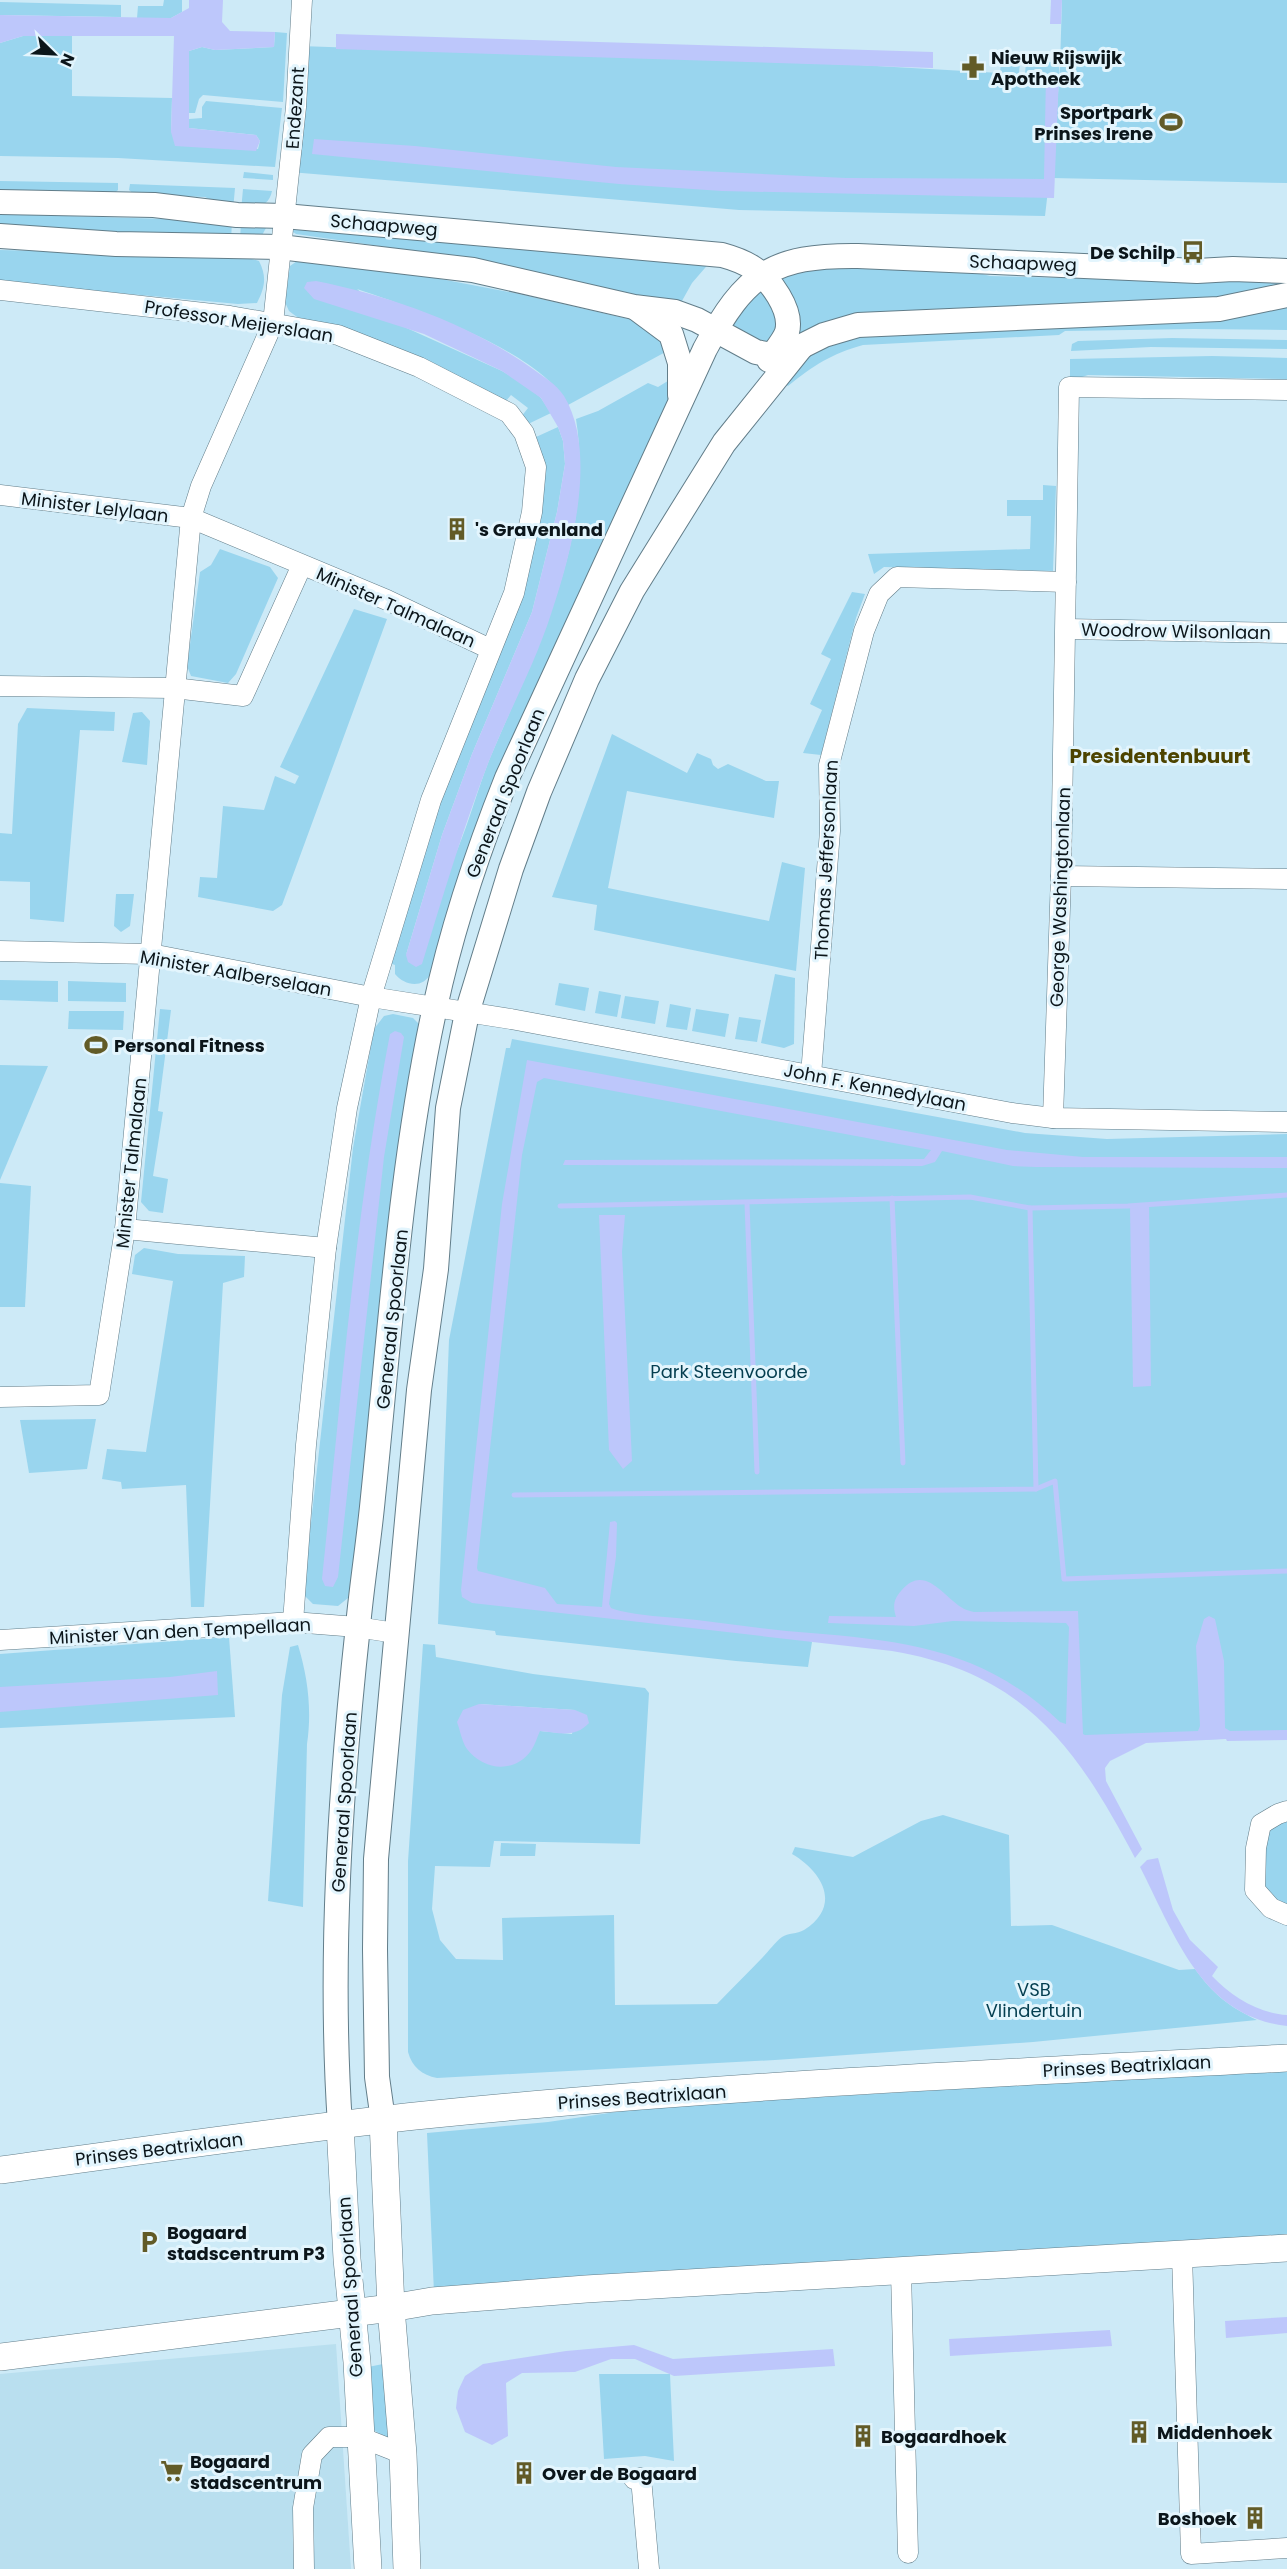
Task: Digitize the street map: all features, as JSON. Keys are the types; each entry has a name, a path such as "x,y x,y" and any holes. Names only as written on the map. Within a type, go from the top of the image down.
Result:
{"main road":[{"name":"Prinses Beatrixlaan","path":"0,2170 383,2120 602,2099 904,2078 1287,2058"},
{"name":"Generaal Spoorlaan","path":"383,2120 391,2308 403,2454 407,2569"},
{"name":"Generaal Spoorlaan","path":"340,2126 351,2313 357,2362 368,2569"},
{"path":"0,2357 432,2301 738,2279 1287,2248"}],"street":[{"name":"Endezant","path":"284,216 296,107 302,0"},
{"name":"Schaapweg","path":"0,202 154,205 237,215 284,216 722,255 746,264 762,275 777,294 788,321 787,333 744,395 724,443"},
{"name":"Minister Talmalaan","path":"0,1396 99,1395 125,1229 191,518 201,486 273,323 284,216"},
{"name":"Schaapweg","path":"0,236 116,244 280,248 473,270 634,307 675,312 697,320 756,352 772,355"},
{"name":"Schaapweg","path":"762,275 789,261 827,255 1197,271 1233,268 1287,271"},
{"name":"Generaal Spoorlaan","path":"340,2126 335,2047 338,1867 357,1627 406,1181 435,1008 461,905 507,778 716,330 744,290 762,275"},
{"name":"Professor Meijerslaan","path":"0,290 219,315 338,336 419,366 509,413 524,433 536,467 532,512 514,593 490,649"},
{"path":"772,355 858,325 1219,309 1287,296"},
{"name":"Schaapweg","path":"634,307 671,334 681,363 680,404"},
{"name":"Generaal Spoorlaan","path":"383,2120 377,2077 376,1859 419,1390 436,1269 448,1108 467,1013 515,858 539,792 587,679 632,591 724,443 802,346"},
{"name":"George Washingtonlaan","path":"1053,1118 1061,876 1069,387 1287,390"},
{"name":"Minister Lelylaan","path":"0,495 191,518"},
{"name":"Minister Talmalaan","path":"191,518 387,600 490,649"},
{"name":"Minister Talmalaan","path":"174,688 243,696 302,565"},
{"name":"Thomas Jeffersonlaan","path":"811,1075 830,831 829,765 864,631 879,594 897,577 1066,582"},
{"name":"Woodrow Wilsonlaan","path":"1066,629 1287,633"},
{"path":"294,1622 306,1445 326,1248 347,1108 371,997 431,800 490,649"},
{"path":"0,686 174,688"},
{"path":"1061,876 1287,879"},
{"name":"Minister Aalberselaan","path":"0,951 151,954 435,1008"},
{"name":"John F. Kennedylaan","path":"435,1008 511,1019 1012,1113 1053,1118 1287,1122"},
{"path":"125,1229 326,1248"},
{"name":"Minister Van den Tempellaan","path":"0,1640 294,1622 357,1627 395,1633"},
{"path":"1287,1811 1261,1824 1256,1848 1255,1890 1271,1908 1287,1915"},
{"path":"1182,2254 1191,2554 1287,2548"},
{"path":"902,2271 908,2553"},
{"path":"304,2569 303,2508 312,2455 329,2437 360,2437 403,2454"},
{"path":"634,2479 641,2478 649,2569"}],"shaded area":[{"path":"189,0 223,0 222,22 230,31 275,32 274,47 215,50 202,47 189,51 189,128 256,135 260,141 256,151 175,146 171,132 174,36 23,36 0,43 0,15 171,18 189,8"},
{"path":"1051,0 1062,0 1061,24 1050,24"},
{"path":"336,34 933,52 933,68 336,49"},
{"path":"1046,75 1059,75 1054,198 722,191 619,184 312,154 314,139 415,146 616,167 846,178 1044,179"},
{"path":"316,281 373,295 429,314 483,338 509,353 554,384 561,392 574,419 579,445 580,473 574,532 560,587 546,630 489,761 462,837 422,964 416,967 408,962 406,955 442,835 472,754 532,612 557,512 565,464 563,441 558,427 541,398 502,371 424,334 314,299 304,288 307,282"},
{"path":"395,1031 404,1037 384,1157 338,1577 333,1587 325,1586 322,1579 350,1306 378,1102 390,1034"},
{"path":"527,1060 1007,1150 1083,1157 1287,1157 1287,1168 1013,1166 942,1151 935,1162 922,1166 563,1165 565,1160 924,1159 931,1150 544,1078 537,1082 522,1155 477,1568 478,1571 545,1588 557,1604 602,1607 610,1522 615,1521 617,1523 616,1557 609,1604 611,1608 641,1615 847,1636 913,1646 974,1665 1003,1679 1032,1698 1060,1722 1066,1724 1069,1627 1066,1623 953,1621 914,1626 828,1623 829,1616 896,1617 894,1607 896,1597 909,1583 918,1580 933,1584 961,1607 974,1612 1078,1611 1083,1734 1085,1735 1198,1731 1200,1726 1196,1646 1204,1619 1209,1616 1215,1619 1224,1661 1225,1728 1230,1731 1287,1730 1287,1740 1227,1741 1226,1739 1146,1743 1110,1761 1105,1768 1106,1781 1142,1849 1135,1858 1091,1782 1067,1749 1041,1721 1011,1697 977,1677 938,1662 892,1651 472,1603 462,1597 502,1204"},
{"path":"1149,1204 1151,1386 1133,1387 1130,1207"},
{"path":"599,1215 625,1215 622,1252 632,1461 623,1469 609,1450"},
{"path":"217,1671 218,1695 0,1712 0,1687 170,1677"},
{"path":"479,1704 575,1710 587,1715 589,1723 573,1733 540,1731 532,1750 523,1759 515,1764 498,1767 489,1765 474,1756 462,1739 457,1722 463,1710"},
{"path":"1158,1858 1173,1910 1190,1940 1218,1967 1212,1976 1246,2003 1276,2014 1287,2015 1287,2026 1257,2019 1233,2006 1212,1989 1194,1968 1179,1945 1140,1867 1147,1860"},
{"path":"1287,2317 1287,2333 1226,2338 1225,2321"},
{"path":"1110,2330 1112,2346 950,2356 949,2339"},
{"name":"Bogaard stadscentrum","path":"336,2344 351,2569 0,2569 0,2374"},
{"path":"634,2345 673,2359 833,2349 835,2366 674,2376 635,2359 611,2359 575,2372 522,2373 506,2383 508,2436 492,2445 465,2432 456,2408 458,2391 465,2376 483,2364 566,2351"}],"green space":[{"path":"164,0 182,0 182,12 171,18 137,18 138,6 163,6"},
{"name":"Sportpark Prinses Irene","path":"1062,0 1287,0 1287,183 1052,178"},
{"path":"0,2 121,5 121,17 0,15"},
{"path":"275,32 287,33 283,102 203,95 199,99 195,113 189,113 189,51 202,47 215,50 274,47"},
{"path":"23,36 72,36 72,96 172,98 171,132 258,149 260,141 256,135 189,128 189,119 202,118 202,107 206,101 282,108 275,167 118,158 0,156 0,43"},
{"path":"300,46 859,65 1000,73 1001,61 1020,61 1019,74 1025,74 1026,62 1059,62 1059,75 1046,75 1048,190 1045,216 739,210 290,172"},
{"path":"244,172 273,175 273,180 243,178"},
{"path":"0,181 118,183 118,190 114,194 0,191"},
{"path":"130,184 235,188 233,210 205,197 134,194 129,190"},
{"path":"243,189 272,191 265,204 241,211"},
{"path":"0,214 232,221 231,241 0,230"},
{"path":"241,221 265,225 266,228 261,237 240,241"},
{"path":"294,227 711,261 692,283 678,308 407,250 296,234 293,232"},
{"path":"0,250 241,256 259,261 264,282 257,303 238,304 0,282"},
{"path":"300,259 357,263 514,293 646,323 671,349 568,405 553,385 532,367 504,350 441,320 357,289 400,325 502,371 527,386 541,398 551,413 526,425 521,417 528,408 511,395 505,402 329,325 297,317 289,311 285,302 290,266"},
{"path":"800,266 959,268 990,276 1224,282 1287,281 1287,289 1241,299 1067,303 853,315 830,320 799,334 774,278"},
{"path":"760,285 782,327 766,346 724,328"},
{"path":"1287,301 1287,330 1065,331 1059,335 863,345 823,361 788,386 780,380 819,349 848,338"},
{"path":"1172,338 1287,340 1287,349 1151,347 1071,351 1072,344 1078,341"},
{"path":"1212,356 1287,358 1287,379 1088,375 1070,381 1070,359"},
{"path":"676,376 675,385 431,973 419,984 404,981 395,974 395,965 389,963 412,882 536,534 543,498 544,473 541,449 536,437 558,427 563,441 565,464 557,512 532,612 472,754 442,835 406,955 458,848 490,758 525,677 557,593 569,551 577,508 580,464 576,419 598,411 648,383 658,387"},
{"path":"1043,485 1056,486 1053,571 884,567 874,574 868,554 1030,549 1031,516 1007,516 1007,500 1043,500"},
{"path":"220,549 270,567 278,578 236,674 228,683 191,676 187,666 200,572 211,565"},
{"path":"852,592 865,594 856,618 821,755 803,753 822,710 810,704 831,659 821,654"},
{"path":"354,609 387,619 282,905 273,911 198,897 200,877 217,878 223,806 264,810 275,776 295,784 299,776 280,767"},
{"path":"27,708 115,712 114,731 80,730 64,922 30,919 30,882 0,881 0,833 12,834 18,724"},
{"path":"142,712 150,721 147,765 122,762 133,713"},
{"path":"612,734 687,773 697,753 711,759 713,765 718,769 728,764 766,781 779,781 774,818 627,791 608,888 769,921 782,862 805,868 796,971 594,930 597,905 552,897"},
{"path":"116,894 134,894 130,926 121,932 114,926"},
{"path":"775,974 795,978 794,1044 784,1048 761,1043"},
{"path":"0,980 58,981 58,1002 0,1000"},
{"path":"68,981 126,983 126,1002 68,1001"},
{"path":"559,983 589,988 585,1011 555,1005"},
{"path":"599,991 621,995 617,1017 595,1013"},
{"path":"625,996 659,1001 655,1024 621,1018"},
{"path":"670,1004 691,1008 687,1030 666,1027"},
{"path":"160,1009 171,1010 158,1111 163,1112 153,1176 168,1179 163,1213 149,1211 141,1202"},
{"path":"696,1009 729,1014 725,1037 692,1031"},
{"path":"69,1011 124,1011 123,1030 68,1029"},
{"path":"393,1014 413,1018 420,1025 354,1591 349,1592 348,1598 338,1606 313,1604 303,1594 353,1148 374,1029 384,1016"},
{"path":"739,1017 761,1020 757,1042 735,1039"},
{"name":"Park Steenvoorde","path":"512,1039 1025,1133 1107,1139 1287,1134 1287,1737 1082,1743 989,1676 913,1647 810,1641 812,1642 808,1667 496,1635 495,1631 438,1624 449,1340 506,1048 510,1048"},
{"path":"0,1065 48,1066 0,1180"},
{"path":"0,1183 31,1186 25,1307 0,1307"},
{"path":"144,1248 178,1254 245,1256 244,1277 223,1283 204,1607 191,1607 186,1485 122,1489 121,1482 102,1479 107,1449 146,1452 173,1281 132,1274 135,1255"},
{"path":"96,1419 87,1469 29,1473 20,1420"},
{"path":"229,1637 235,1717 0,1728 0,1654"},
{"name":"VSB Vlindertuin","path":"423,1644 435,1645 436,1657 533,1674 645,1688 649,1693 640,1844 494,1841 490,1867 435,1866 432,1909 440,1940 456,1959 503,1960 502,1918 614,1915 615,2005 717,2004 779,1939 804,1930 816,1921 823,1911 824,1890 812,1870 792,1854 795,1847 853,1857 921,1821 943,1815 1009,1835 1011,1926 1052,1925 1179,1970 1195,1969 1222,1999 1257,2020 1033,2042 775,2060 437,2078 418,2070 408,2052 408,1861","holes":["479,1704 575,1710 572,1734 540,1731"]},
{"path":"298,1645 307,1682 309,1706 303,1907 268,1901 282,1695 290,1647"},
{"path":"1287,1817 1287,1908 1274,1903 1263,1885 1264,1839 1274,1824"},
{"path":"501,1843 536,1844 535,1856 500,1856"},
{"path":"1287,2069 1287,2235 911,2257 434,2293 427,2133 548,2122 643,2108"},
{"path":"383,2364 387,2438 372,2429 368,2367"},
{"path":"599,2374 670,2374 674,2461 645,2456 604,2459"}],"waterway":[{"path":"560,1206 970,1197 1030,1208 1128,1206 1287,1195"},
{"path":"892,1198 903,1463"},
{"path":"747,1203 757,1472"},
{"path":"514,1495 1036,1489 1030,1208"},
{"path":"1036,1489 1055,1481 1064,1579 1287,1571"}],"place":[{"name":"Nieuw Rijswijk Apotheek","path":"973,67"},
{"name":"Sportpark Prinses Irene","path":"1171,122"},
{"name":"De Schilp","path":"1193,252"},
{"name":"'s Gravenland","path":"457,529"},
{"name":"Personal Fitness","path":"96,1045"},
{"name":"Bogaard stadscentrum P3","path":"149,2242"},
{"name":"Middenhoek","path":"1139,2432"},
{"name":"Bogaardhoek","path":"863,2436"},
{"name":"Bogaard stadscentrum","path":"172,2471"},
{"name":"Over de Bogaard","path":"524,2473"},
{"name":"Boshoek","path":"1255,2518"}],"district":[{"name":"Presidentenbuurt","path":"1160,756"}]}
